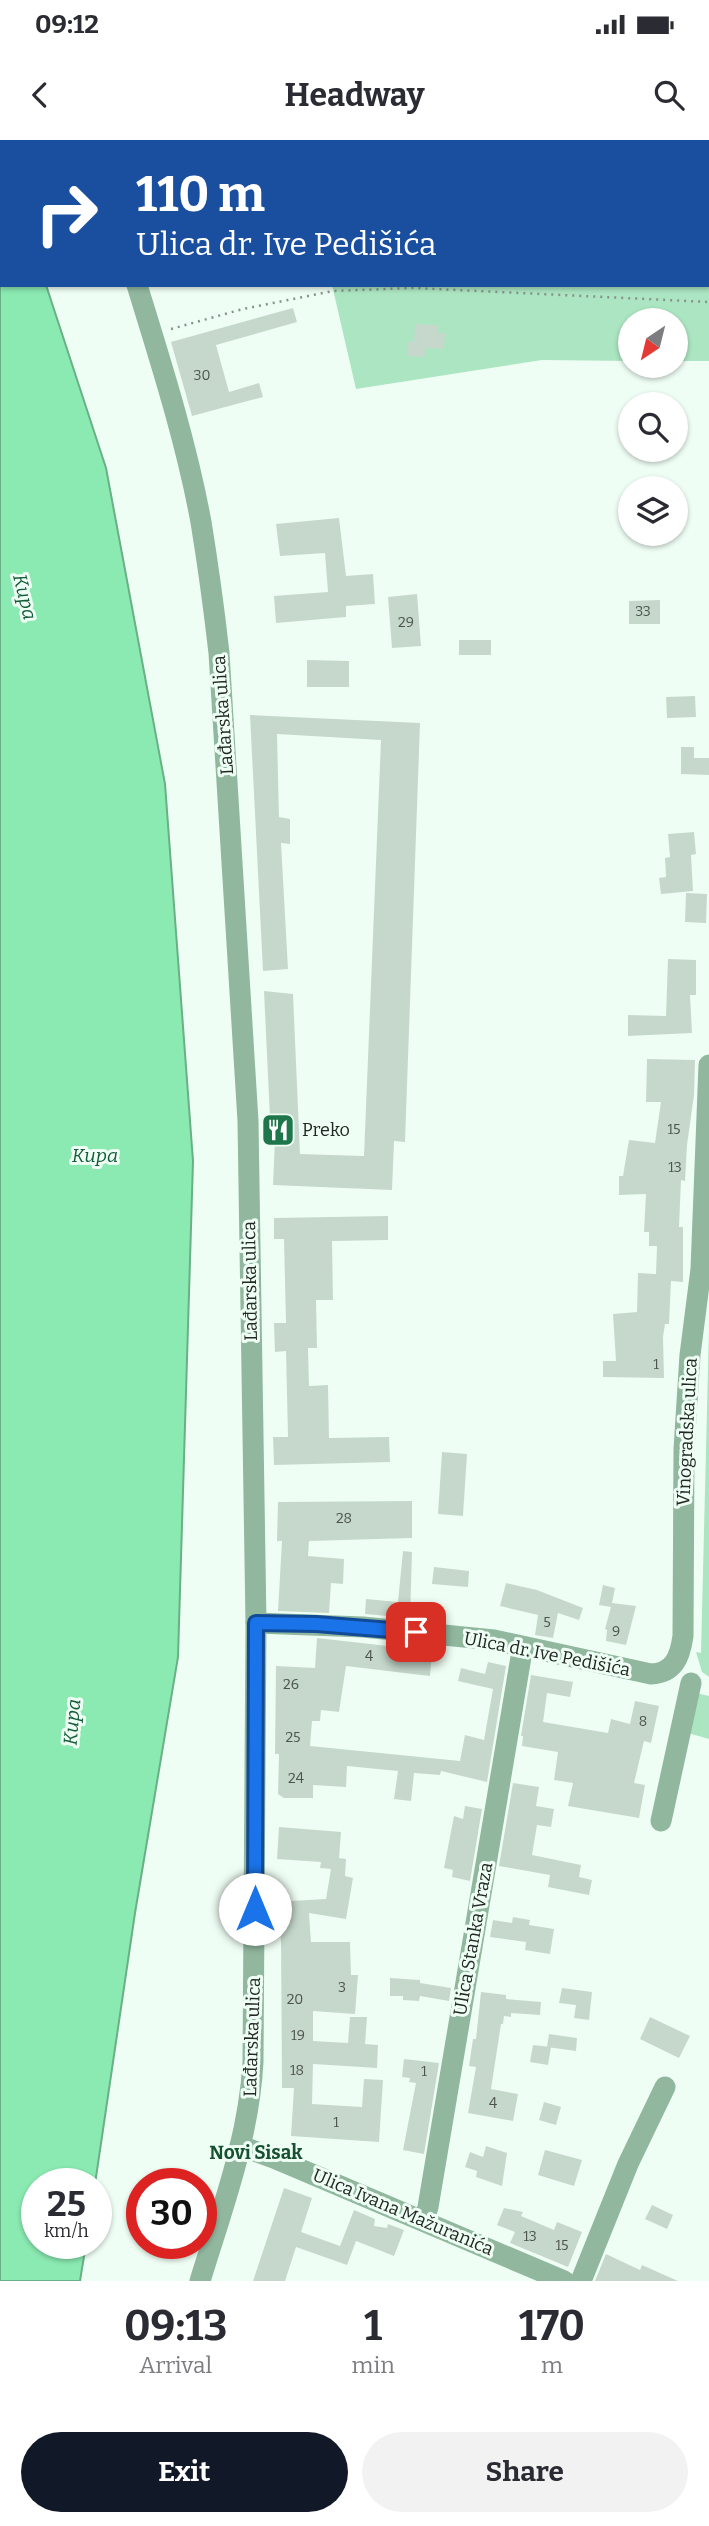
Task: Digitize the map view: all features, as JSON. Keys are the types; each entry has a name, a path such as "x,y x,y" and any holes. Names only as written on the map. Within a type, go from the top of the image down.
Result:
{"street":[{"name":"Lađarska ulica","path":"137,287 179,429 200,519 219,653 248,1121 256,1623 254,2038 250,2104 200,2281"},
{"name":"Vinogradska ulica","path":"668,1670 680,1655 683,1636 684,1449 701,1329 709,1065"},
{"name":"Ulica dr. Ive Pedišića","path":"256,1623 351,1626 481,1638 651,1674 668,1670"},
{"name":"Ulica Stanka Vraza","path":"424,2220 521,1657"},
{"path":"662,1821 700,1685 668,1670"},
{"path":"581,2281 628,2164 665,2087"},
{"name":"Ulica Ivana Mažuranića","path":"240,2146 424,2220 533,2275 564,2281"}],"path":[{"path":"152,334 243,309 333,291 414,288 709,302"}],"shaded area":[{"path":"332,287 709,287 709,361 688,361 688,308 618,308 618,361 542,360 356,389"},
{"path":"709,1327 709,1677 702,1672 696,1652 701,1653"},
{"path":"696,1693 709,1696 709,1739 688,1733"}],"water":[{"name":"Kupa","path":"0,287 47,287 106,468 165,784 193,1161 178,1657 135,1913 97,2168 21,2168 21,2259 84,2259 80,2281 0,2281"}],"building":[{"path":"293,308 297,322 216,345 229,392 259,383 263,397 192,416 171,342"},
{"path":"415,324 438,325 437,333 445,333 444,349 425,348 425,357 407,356 408,342 414,342"},
{"path":"339,518 346,576 373,574 375,604 346,606 346,617 276,623 274,596 328,592 325,553 280,556 276,524"},
{"path":"417,594 421,646 392,648 388,597"},
{"path":"660,600 660,624 629,624 629,601"},
{"path":"459,640 491,640 491,655 459,655"},
{"path":"307,660 349,661 349,687 307,687"},
{"path":"695,696 696,717 667,718 666,697"},
{"path":"250,715 420,723 405,1142 394,1141 392,1190 273,1185 275,1139 271,1139 264,991 293,994 300,1154 364,1156 381,740 277,734 279,817 290,819 290,844 281,843 288,969 263,971"},
{"path":"681,747 694,747 694,758 709,758 709,775 681,774"},
{"path":"694,832 696,854 691,855 693,891 661,894 659,878 666,877 665,858 670,857 668,834"},
{"path":"686,893 707,894 706,923 685,922"},
{"path":"668,959 696,960 696,995 690,995 692,1033 628,1036 628,1015 666,1016"},
{"path":"647,1059 695,1060 685,1181 681,1180 679,1227 683,1227 683,1282 671,1281 669,1324 665,1324 663,1337 664,1378 603,1377 603,1361 616,1361 613,1314 637,1312 638,1273 656,1274 657,1246 649,1246 649,1232 644,1232 646,1194 619,1195 619,1176 623,1176 629,1140 655,1143 661,1102 646,1102"},
{"path":"388,1216 388,1240 332,1241 333,1300 316,1300 317,1348 308,1348 309,1386 328,1385 329,1438 389,1437 390,1462 274,1465 273,1437 288,1437 286,1351 275,1352 274,1323 286,1323 284,1239 274,1239 274,1218"},
{"path":"442,1452 467,1454 463,1516 438,1514"},
{"path":"412,1501 412,1538 309,1541 308,1556 344,1559 343,1584 331,1583 329,1613 278,1611 282,1541 277,1541 278,1502"},
{"path":"403,1551 412,1552 410,1618 365,1614 366,1599 398,1602"},
{"path":"434,1567 469,1571 468,1587 432,1584"},
{"path":"506,1583 537,1590 583,1608 579,1620 558,1613 553,1638 535,1635 538,1615 500,1606"},
{"path":"603,1585 615,1588 612,1603 636,1606 626,1645 606,1641 605,1629 611,1607 599,1605"},
{"path":"317,1638 432,1651 430,1676 346,1666 339,1712 321,1710 320,1721 312,1721 310,1746 460,1761 465,1735 484,1740 493,1689 458,1681 461,1668 485,1674 488,1662 506,1666 487,1782 441,1771 440,1775 414,1773 411,1801 394,1799 398,1771 347,1766 346,1787 313,1785 313,1798 284,1798 278,1794 279,1754 275,1754 276,1666 315,1668"},
{"path":"531,1675 573,1682 570,1697 547,1693 543,1722 608,1733 611,1719 630,1724 635,1701 659,1706 651,1743 644,1741 634,1783 645,1785 639,1818 568,1806 573,1783 554,1780 558,1752 522,1746 521,1736"},
{"path":"513,1783 539,1787 536,1806 554,1809 551,1827 537,1825 532,1855 581,1865 579,1877 592,1880 589,1895 548,1887 550,1875 499,1866"},
{"path":"465,1806 482,1809 470,1881 452,1877 453,1870 444,1868 454,1816 463,1819"},
{"path":"279,1827 341,1832 339,1858 346,1859 345,1876 353,1878 346,1919 309,1913 311,1942 350,1942 351,1975 358,1975 355,2014 313,2011 313,2041 348,2043 350,2017 367,2017 365,2044 378,2045 377,2068 313,2064 312,2104 362,2107 364,2079 383,2080 379,2142 291,2136 294,2088 282,2088 281,1943 279,1909 274,1908 274,1902 326,1899 331,1869 320,1868 321,1862 277,1859"},
{"path":"513,1917 530,1920 529,1925 554,1929 550,1954 525,1950 526,1942 490,1937 493,1920 512,1923"},
{"path":"390,1978 420,1980 420,1983 451,1988 449,2001 420,1996 419,2001 403,2000 403,1996 390,1996"},
{"path":"562,1988 592,1992 589,2020 574,2018 576,2005 559,2003"},
{"path":"481,1992 506,1995 506,1999 541,2002 540,2015 511,2013 511,2017 504,2016 501,2024 491,2089 518,2094 513,2121 468,2113 476,2067 469,2066 473,2039 476,2039"},
{"path":"650,2017 690,2036 679,2058 640,2039"},
{"path":"549,2034 577,2038 576,2051 547,2047"},
{"path":"533,2045 551,2047 548,2065 530,2062"},
{"path":"404,2059 439,2063 424,2154 403,2150 416,2083 409,2082 410,2078 402,2077"},
{"path":"544,2102 561,2107 556,2125 539,2120"},
{"path":"486,2146 507,2153 502,2186 476,2177 477,2171 465,2167 470,2152 483,2157"},
{"path":"545,2150 582,2160 574,2186 538,2175"},
{"path":"284,2188 312,2198 301,2232 340,2246 354,2210 375,2219 374,2226 387,2228 388,2224 404,2230 394,2256 356,2241 347,2265 296,2247 285,2281 253,2281"},
{"path":"652,2205 673,2215 667,2229 645,2219"},
{"path":"504,2208 523,2212 521,2216 554,2230 557,2222 582,2232 568,2267 510,2243 515,2232 497,2225"},
{"path":"606,2254 640,2270 642,2265 678,2281 595,2281"}],"place":[{"name":"Preko","path":"278,1130"}],"district":[{"name":"Novi Sisak","path":"256,2152"}],"route":[{"path":"255,1909 256,1623 316,1624 416,1632"}]}
